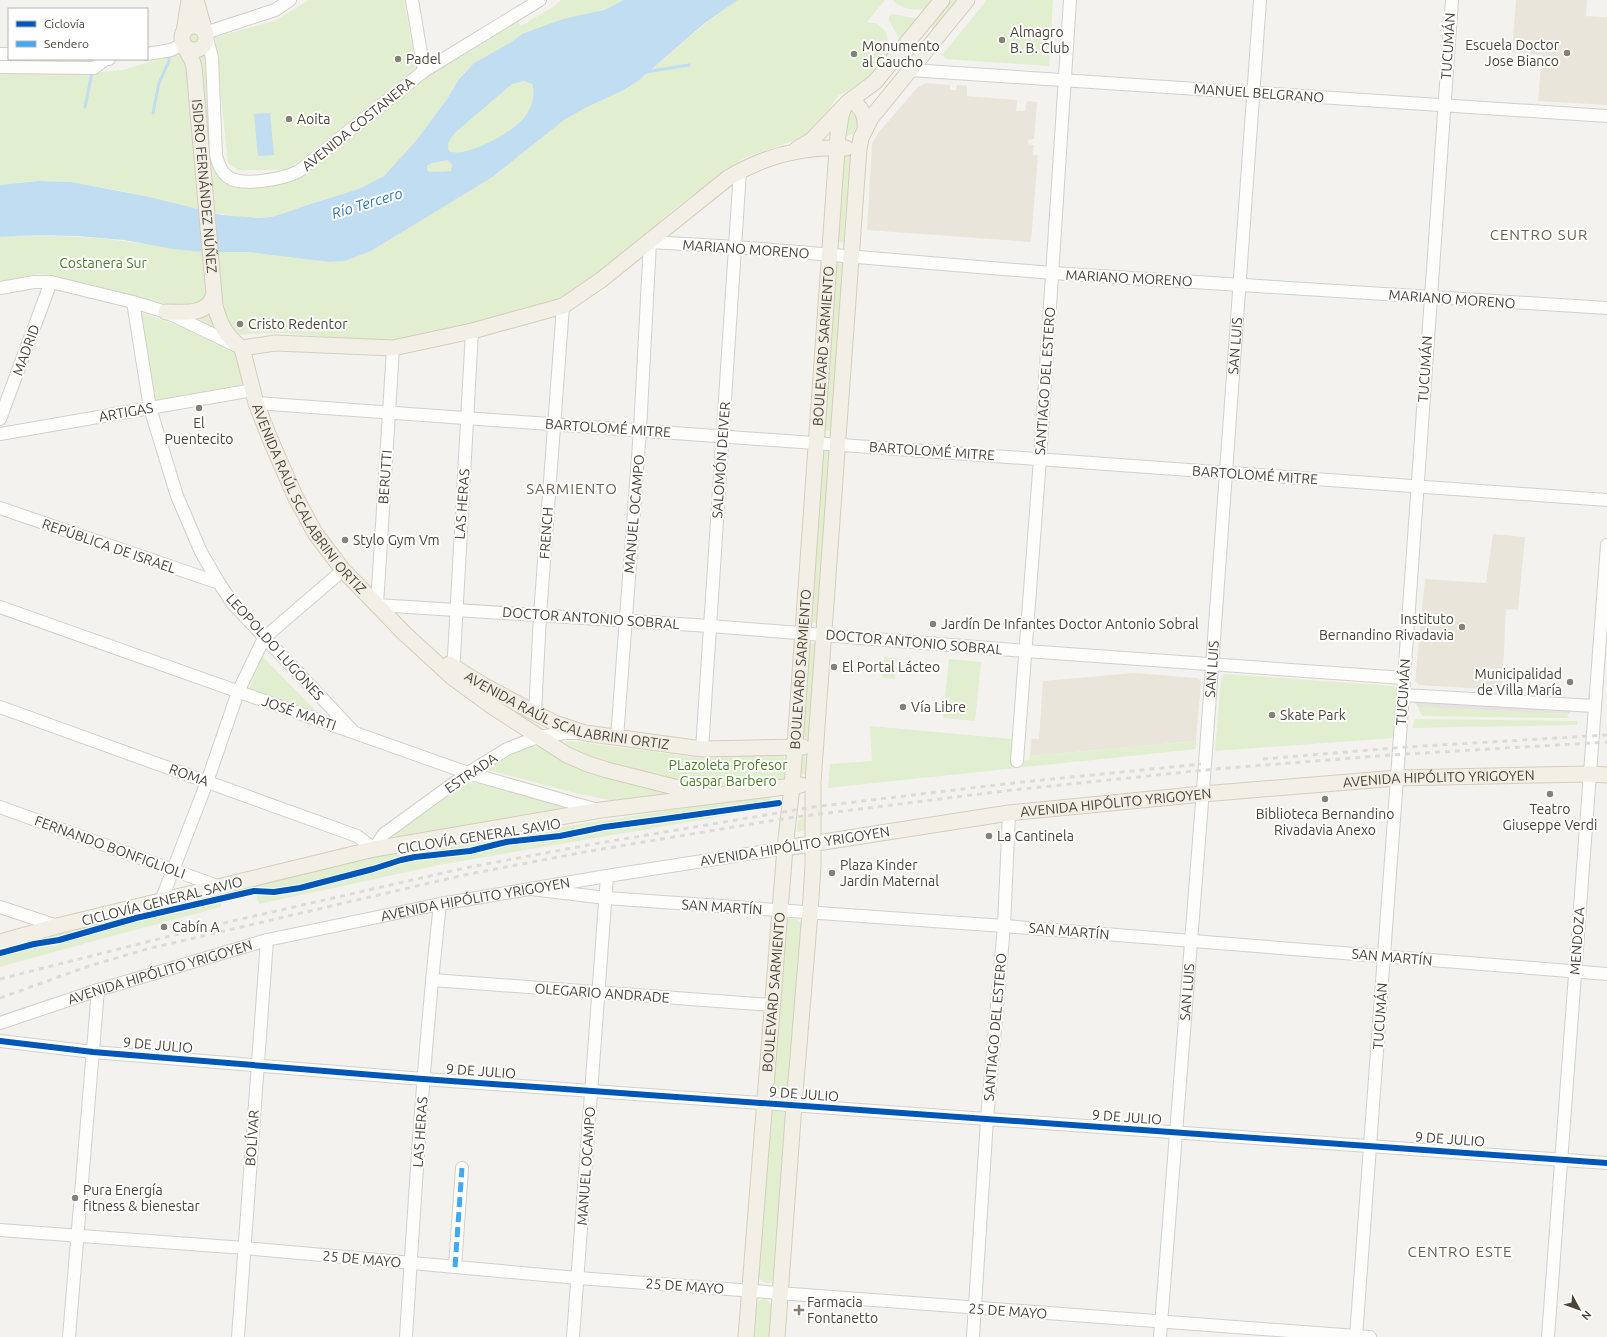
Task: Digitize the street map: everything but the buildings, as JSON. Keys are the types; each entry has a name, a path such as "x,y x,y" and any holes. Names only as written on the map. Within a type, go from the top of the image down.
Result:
{"main road":[{"path":"189,0 184,41 194,67"},
{"path":"184,41 193,50 200,49 205,37 196,0"},
{"path":"794,151 812,140 847,104 875,82 942,0"},
{"path":"865,127 967,0"},
{"path":"184,41 188,28 194,26 201,28 205,37"},
{"path":"921,26 937,38"},
{"path":"194,67 195,57 205,37"},
{"name":"ISIDRO FERNÁNDEZ NÚÑEZ","path":"194,67 213,292 218,318 223,329 231,340 242,348"},
{"path":"847,104 857,104 864,114 865,127"},
{"name":"BOULEVARD SARMIENTO","path":"746,1337 785,848 792,787 815,443 837,148 839,125 847,104"},
{"name":"BOULEVARD SARMIENTO","path":"777,1337 810,913 813,844 813,782 851,257 859,149 865,127"},
{"path":"242,348 276,343 393,348 472,331 563,306 601,280 728,178 740,171 754,164 794,151 821,148 859,149"},
{"path":"166,312 200,311 210,304 213,292"},
{"name":"AVENIDA RAÚL SCALABRINI ORTIZ","path":"242,348 254,397 270,439 295,496 315,533 342,570 404,633 453,672 490,705 538,737 567,754 588,764 715,797"},
{"name":"AVENIDA RAÚL SCALABRINI ORTIZ","path":"453,672 483,685 555,722 584,733 702,749 794,746 816,747"},
{"name":"AVENIDA HIPÓLITO YRIGOYEN","path":"785,848 1009,813 1203,794 1398,778 1589,774 1607,775"},
{"path":"0,942 57,926 374,849 601,810 792,787 813,782"}],"street":[{"path":"205,37 274,5 290,0"},
{"path":"412,0 424,71"},
{"name":"AVENIDA COSTANERA","path":"205,37 212,58 216,155 222,171 230,178 236,180 276,179 299,172 424,71 540,0"},
{"name":"SANTIAGO DEL ESTERO","path":"1018,761 1040,459 1070,0"},
{"name":"SAN LUIS","path":"1160,1337 1203,794 1260,0"},
{"name":"TUCUMÁN","path":"1356,1336 1398,778 1430,298 1452,0"},
{"path":"148,54 171,50 184,41"},
{"path":"0,67 94,68 104,60"},
{"name":"MANUEL BELGRANO","path":"910,70 1607,116"},
{"name":"SALOMÓN DEIVER","path":"702,749 740,171"},
{"name":"MARIANO MORENO","path":"650,242 736,247 1052,273 1607,308"},
{"name":"MANUEL OCAMPO","path":"617,738 640,430 650,242"},
{"path":"0,288 34,282 51,282 133,302 166,312 242,348"},
{"name":"MADRID","path":"0,419 51,282"},
{"name":"LEOPOLDO LUGONES","path":"133,302 150,408 177,496 200,552 233,604 354,732"},
{"name":"FRENCH","path":"535,712 540,615 563,306"},
{"name":"LAS HERAS","path":"453,672 472,331"},
{"name":"BERUTTI","path":"377,605 393,348"},
{"name":"BARTOLOMÉ MITRE","path":"254,397 389,413 1607,500"},
{"name":"ARTIGAS","path":"0,434 150,408 254,397"},
{"name":"REPÚBLICA DE ISRAEL","path":"0,508 219,583"},
{"name":"MENDOZA","path":"1548,1337 1594,706 1601,690 1607,545"},
{"path":"161,901 207,782 238,692 264,638 342,570"},
{"name":"DOCTOR ANTONIO SOBRAL","path":"377,605 710,626 1026,651 1404,678"},
{"name":"JOSÉ MARTI","path":"0,606 468,773 601,810"},
{"path":"1403,695 1594,706"},
{"name":"ROMA","path":"0,707 357,836 374,849"},
{"name":"ESTRADA","path":"374,849 384,834 468,773 507,749 538,737 566,733 584,733"},
{"name":"FERNANDO BONFIGLIOLI","path":"0,808 220,887"},
{"name":"SANTIAGO DEL ESTERO","path":"973,1337 987,1119 1004,926 1009,813"},
{"name":"AVENIDA HIPÓLITO YRIGOYEN","path":"0,1023 98,990 267,940 440,904 785,848"},
{"name":"MANUEL OCAMPO","path":"573,1337 607,876"},
{"name":"SAN MARTÍN","path":"531,889 606,898 1004,926 1607,974"},
{"name":"LAS HERAS","path":"406,1337 423,1079 440,904"},
{"path":"0,906 57,926"},
{"name":"BOLÍVAR","path":"238,1337 267,940"},
{"name":"OLEGARIO ANDRADE","path":"432,980 772,1006"},
{"path":"69,1337 98,990"},
{"name":"9 DE JULIO","path":"0,1041 93,1052 423,1079 1607,1162"},
{"path":"455,1267 462,1168"},
{"name":"25 DE MAYO","path":"0,1230 244,1248 578,1278 750,1290 975,1309 1370,1337"}],"shaded area":[{"name":"Escuela Doctor Jose Bianco","path":"1516,0 1587,0 1586,16 1607,17 1607,105 1538,101 1542,55 1512,52"},
{"path":"926,83 950,85 950,90 956,90 957,85 967,86 967,96 1017,100 1016,111 1025,111 1027,101 1037,102 1034,139 1028,140 1028,144 1034,145 1033,155 1038,155 1031,242 867,230 872,144 878,133 918,87"},
{"name":"Instituto Bernandino Rivadavia","path":"1493,534 1525,537 1518,610 1506,609 1502,690 1419,685 1415,681 1425,579 1486,583"},
{"path":"1134,673 1197,678 1201,681 1196,741 1030,756 1031,739 1039,739 1043,681"},
{"path":"1414,702 1568,709 1570,714 1418,707"}],"green space":[{"name":"Aoita","path":"309,0 404,0 416,67 411,74 286,170 238,170 228,163 215,37 275,21"},
{"path":"561,0 624,0 600,11 523,34 511,43 479,60 464,73 417,140 401,160 383,177 358,189 312,203 286,213 256,218 231,216 122,191 56,181 34,181 0,185 0,71 92,73 123,70 177,54 198,59 201,55 206,55 223,177 275,182 404,90 516,19 521,26 553,7"},
{"path":"738,0 885,0 867,22 878,24 886,32 888,44 887,57 868,79 838,96 820,122 807,134 796,140 746,157 731,166 673,210 618,258 555,302 473,325 391,342 282,333 234,334 220,308 214,251 248,252 330,262 345,261 371,251 491,178 564,120 585,108 624,90 638,81 707,22"},
{"path":"893,0 932,0 924,8 915,10 903,7"},
{"path":"951,0 958,0 935,28 932,29 932,25"},
{"name":"Almagro B. B. Club","path":"987,0 1053,0 1049,66 946,59 942,55"},
{"path":"894,14 918,19 900,41 889,20 889,16"},
{"path":"195,30 202,35 203,38 198,45 195,46 188,41 187,38 192,31"},
{"path":"0,58 8,58 8,60 92,61 91,63 0,64"},
{"path":"524,81 532,84 533,98 523,119 509,131 477,148 466,152 457,153 449,151 449,143 456,132 512,84"},
{"path":"849,112 855,115 857,125 853,134 845,136"},
{"path":"851,153 846,240 842,243 838,240 844,154"},
{"path":"448,160 452,165 451,171 430,172 427,170 427,166 432,163"},
{"name":"Costanera Sur","path":"33,235 101,238 203,252 209,293 196,304 183,306 171,305 51,275 38,274 0,283 0,237"},
{"path":"840,263 844,265 831,430 828,431 825,429 836,265"},
{"path":"211,307 218,331 196,321 191,316"},
{"path":"142,313 177,325 234,352 237,355 242,383 241,386 160,402 154,401"},
{"path":"827,450 830,451 818,622 815,623 811,621 823,452"},
{"path":"813,643 816,644 809,738 807,739 803,736 809,645"},
{"path":"262,656 319,714 248,691"},
{"path":"884,657 897,658 895,679 882,678"},
{"path":"949,659 981,662 975,721 943,718"},
{"name":"Skate Park","path":"1224,674 1394,686 1397,690 1394,738 1215,751 1221,679"},
{"path":"1418,707 1567,714 1569,718 1422,716"},
{"path":"1414,719 1577,721 1577,725 1413,728"},
{"path":"870,726 1012,739 1012,762 1029,760 1030,756 1196,741 1196,749 828,788 830,764 872,761"},
{"name":"PLazoleta Profesor Gaspar Barbero","path":"566,741 701,758 776,753 783,755 785,759 784,780 717,789 600,761 580,753 566,745"},
{"path":"533,746 545,749 564,761 590,772 671,794 615,801 579,794 488,770 488,767 513,753"},
{"path":"804,756 808,758 807,774 804,775 801,772 801,759"},
{"path":"473,782 572,807 572,809 397,837 395,836 396,832 468,783"},
{"path":"771,795 770,808 444,864 259,904 256,894 221,903 221,907 0,967 0,950 386,854"},
{"path":"806,818 806,830 797,832 798,820"},
{"path":"791,918 798,920 803,925 789,1088 780,1092 772,1088 786,920"},
{"path":"780,1109 787,1114 775,1279 766,1283 758,1277 769,1116 775,1110"},
{"path":"765,1299 773,1305 772,1337 751,1337 755,1304 760,1300"}],"water":[{"name":"Río Tercero","path":"624,0 738,0 706,22 638,81 624,90 585,108 564,120 491,178 371,251 345,261 330,262 247,252 203,252 173,249 124,240 78,236 33,235 0,237 0,185 38,181 72,182 149,197 222,215 258,218 282,214 359,189 384,176 416,141 447,99 459,79 474,63 510,43 522,34 563,19 604,10","holes":["524,81 532,84 533,98 523,119 509,131 477,148 457,152 449,151 449,143 456,132 512,84","448,160 452,165 451,171 430,172 427,170 427,166 432,163"]},
{"path":"270,113 274,155 258,156 254,114"}],"waterway":[{"path":"153,113 159,83 169,61 169,56"},
{"path":"645,72 689,65"},
{"path":"85,107 92,73"}],"railway":[{"path":"1263,759 1407,747 1607,735"},
{"path":"0,998 89,966 147,949 464,875 590,851 788,818 1012,790 1215,769 1390,755 1607,742"},
{"path":"0,979 206,927 465,868 588,845 813,807 1013,783 1201,764"}],"marked path":[{"path":"455,1267 462,1168"}],"cycle path":[{"name":"CICLOVÍA GENERAL SAVIO","path":"0,953 34,944 59,940 136,918 254,891 274,892 300,888 415,857 470,851 506,842 560,836 604,827 779,803"},
{"path":"0,1041 93,1052 423,1079 1607,1163"}],"place":[{"name":"Almagro B. B. Club","path":"1002,40"},
{"name":"Escuela Doctor Jose Bianco","path":"1567,53"},
{"name":"Monumento al Gaucho","path":"854,54"},
{"name":"Padel","path":"398,59"},
{"name":"Aoita","path":"289,119"},
{"name":"Cristo Redentor","path":"240,324"},
{"name":"El Puentecito","path":"199,408"},
{"name":"Stylo Gym Vm","path":"345,540"},
{"name":"Jardín De Infantes Doctor Antonio Sobral","path":"933,624"},
{"name":"Instituto Bernandino Rivadavia","path":"1462,627"},
{"name":"El Portal Lácteo","path":"834,667"},
{"name":"Municipalidad de Villa María","path":"1570,682"},
{"name":"Vía Libre","path":"903,707"},
{"name":"Skate Park","path":"1272,715"},
{"name":"Teatro Giuseppe Verdi","path":"1550,794"},
{"name":"Biblioteca Bernandino Rivadavia Anexo","path":"1325,799"},
{"name":"La Cantinela","path":"989,836"},
{"name":"Plaza Kinder Jardin Maternal","path":"832,873"},
{"name":"Cabín A","path":"164,927"},
{"name":"Pura Energía fitness & bienestar","path":"75,1198"},
{"name":"Farmacia Fontanetto","path":"799,1310"}],"district":[{"name":"CENTRO SUR","path":"1539,234"},
{"name":"SARMIENTO","path":"572,488"},
{"name":"CENTRO ESTE","path":"1460,1251"}]}
